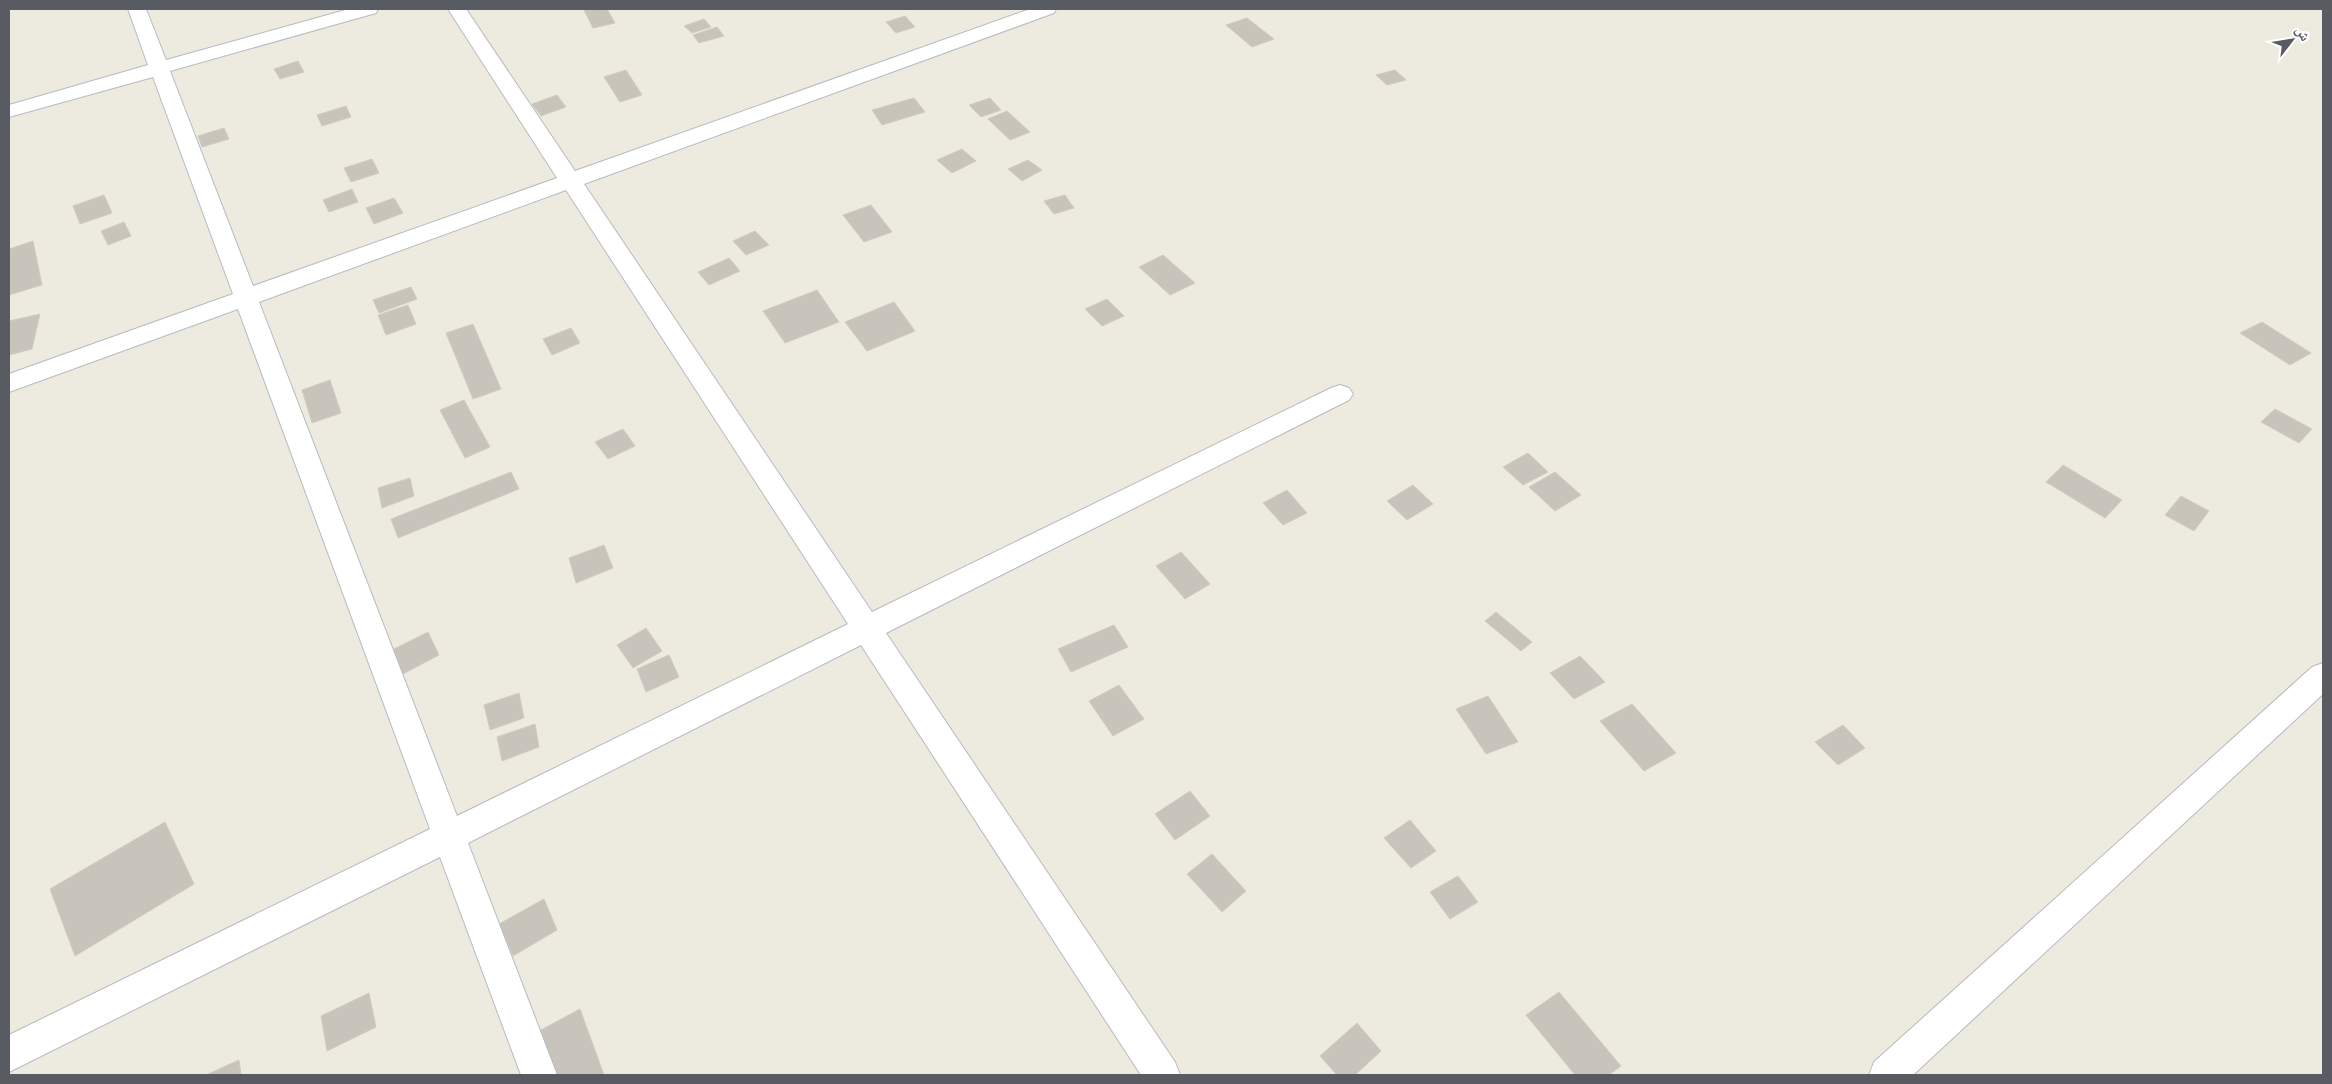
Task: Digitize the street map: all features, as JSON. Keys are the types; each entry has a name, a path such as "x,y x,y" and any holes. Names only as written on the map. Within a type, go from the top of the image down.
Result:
{"street":[{"path":"137,9 538,1075"},
{"path":"9,111 369,9"},
{"path":"457,9 1162,1075"},
{"path":"9,383 1047,9"},
{"path":"9,1054 1340,394"},
{"path":"1888,1075 2323,676"}],"building":[{"path":"607,9 615,23 593,28 584,10"},
{"path":"905,16 915,27 896,33 886,22"},
{"path":"1247,18 1274,39 1252,47 1226,25"},
{"path":"704,19 711,27 692,33 684,26"},
{"path":"717,27 724,36 699,43 693,35"},
{"path":"298,61 304,72 280,79 274,69"},
{"path":"626,70 642,95 620,102 604,77"},
{"path":"1395,70 1406,80 1387,85 1376,75"},
{"path":"557,95 566,107 541,116 532,104"},
{"path":"914,98 925,112 882,125 872,110"},
{"path":"990,98 1001,110 981,117 969,105"},
{"path":"346,106 351,117 322,126 317,115"},
{"path":"1007,111 1030,132 1010,140 988,119"},
{"path":"224,128 229,139 202,147 198,136"},
{"path":"962,149 976,161 952,173 937,160"},
{"path":"372,159 379,173 351,182 344,168"},
{"path":"1028,160 1042,170 1022,181 1008,169"},
{"path":"352,189 358,202 329,212 323,200"},
{"path":"104,195 112,213 80,224 73,206"},
{"path":"1065,195 1074,208 1054,214 1044,201"},
{"path":"394,198 403,213 374,224 366,208"},
{"path":"871,205 892,232 864,242 843,215"},
{"path":"124,222 131,236 108,245 101,231"},
{"path":"755,231 769,245 746,255 733,241"},
{"path":"33,241 42,285 9,295 9,249"},
{"path":"1163,255 1195,283 1170,295 1139,267"},
{"path":"729,258 740,271 709,285 698,272"},
{"path":"411,287 417,299 379,313 373,300"},
{"path":"817,290 839,322 785,343 763,311"},
{"path":"1107,299 1124,316 1102,326 1085,309"},
{"path":"894,302 915,331 867,351 845,322"},
{"path":"408,305 416,324 386,335 378,315"},
{"path":"40,314 32,349 9,355 9,321"},
{"path":"2262,322 2311,353 2290,365 2240,333"},
{"path":"473,324 501,389 473,399 446,333"},
{"path":"571,328 580,343 552,355 543,339"},
{"path":"330,380 341,413 312,423 302,390"},
{"path":"464,400 490,447 465,458 440,410"},
{"path":"2275,409 2312,429 2299,443 2261,422"},
{"path":"623,429 635,446 608,459 595,442"},
{"path":"1528,453 1548,472 1523,485 1503,467"},
{"path":"2063,465 2122,500 2105,518 2046,482"},
{"path":"511,472 519,489 398,538 391,519"},
{"path":"1555,472 1581,495 1555,511 1529,487"},
{"path":"410,478 414,496 382,508 378,488"},
{"path":"1413,485 1433,504 1407,520 1387,501"},
{"path":"1287,490 1307,513 1283,525 1263,503"},
{"path":"2181,496 2209,511 2194,531 2165,515"},
{"path":"604,545 613,568 576,583 569,558"},
{"path":"1181,552 1210,584 1185,599 1156,566"},
{"path":"1496,612 1532,642 1521,651 1485,621"},
{"path":"1114,625 1128,647 1071,672 1058,649"},
{"path":"646,628 662,651 633,668 617,645"},
{"path":"428,632 439,655 401,675 390,651"},
{"path":"669,655 679,677 646,692 637,669"},
{"path":"1580,656 1605,682 1574,699 1550,673"},
{"path":"1119,685 1144,719 1113,736 1089,701"},
{"path":"519,693 524,718 490,730 484,705"},
{"path":"1488,696 1518,742 1486,754 1456,709"},
{"path":"1632,704 1676,753 1644,771 1600,721"},
{"path":"535,724 539,747 502,761 497,737"},
{"path":"1843,725 1865,748 1838,765 1815,742"},
{"path":"1190,791 1210,816 1175,840 1155,814"},
{"path":"1410,820 1436,851 1411,868 1384,838"},
{"path":"165,822 194,884 75,956 50,889"},
{"path":"1212,854 1246,891 1222,912 1187,874"},
{"path":"1458,876 1478,902 1450,919 1430,892"},
{"path":"544,899 557,930 513,956 499,924"},
{"path":"1559,992 1621,1066 1609,1075 1575,1075 1526,1015"},
{"path":"369,993 376,1027 327,1051 321,1016"},
{"path":"580,1009 604,1075 554,1075 539,1031"},
{"path":"1357,1023 1381,1051 1355,1075 1337,1075 1320,1056"},
{"path":"239,1060 241,1075 206,1075"}]}
